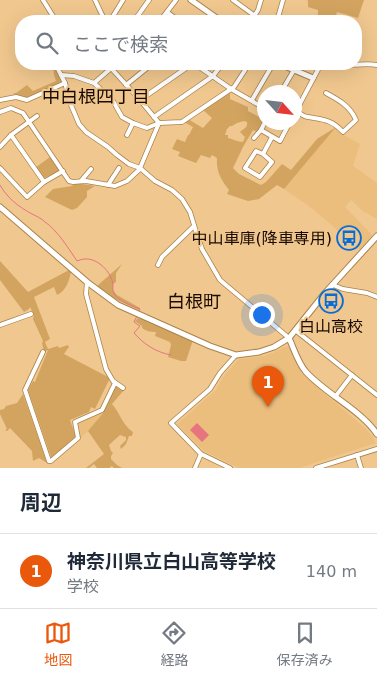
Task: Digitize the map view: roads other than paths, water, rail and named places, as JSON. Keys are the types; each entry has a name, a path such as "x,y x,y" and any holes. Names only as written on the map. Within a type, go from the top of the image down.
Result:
{"street":[{"path":"43,0 52,15"},
{"path":"95,0 102,15"},
{"path":"114,15 123,0"},
{"path":"138,15 149,0"},
{"path":"165,15 176,0"},
{"path":"191,0 212,15"},
{"path":"233,0 254,15"},
{"path":"255,15 261,0"},
{"path":"279,15 283,0"},
{"path":"167,12 171,15"},
{"path":"362,64 377,65"},
{"path":"58,70 79,124 86,132 129,164 172,190 182,199 190,212 202,249 220,280 289,338 307,374 368,423 377,434"},
{"path":"94,83 109,70"},
{"path":"113,70 159,123"},
{"path":"126,85 145,70"},
{"path":"140,100 184,70"},
{"path":"203,70 257,103"},
{"path":"154,117 213,76 218,70"},
{"path":"61,75 74,76 94,83 113,101 122,117 147,128 159,123 182,122 234,87 245,70"},
{"path":"252,100 270,70"},
{"path":"286,85 294,70 313,78"},
{"path":"302,99 318,70"},
{"path":"1,98 16,97 27,100 65,83"},
{"path":"302,115 332,122 343,132 356,120 352,112 342,102 326,93"},
{"path":"0,112 11,108 23,112 70,181 86,181 115,186 124,183 140,169 159,123"},
{"path":"0,147 11,135 38,116"},
{"path":"127,135 133,123"},
{"path":"254,138 261,130 280,141 286,130"},
{"path":"11,135 44,182"},
{"path":"263,154 272,137"},
{"path":"256,150 263,154 272,162 260,177 245,168 256,150"},
{"path":"108,184 119,168"},
{"path":"80,182 91,169"},
{"path":"1,171 27,197 44,182 63,171"},
{"path":"0,207 86,282 108,298 129,311 210,346 236,355 267,350 289,338 333,284 377,236"},
{"path":"158,265 162,257 194,226"},
{"path":"86,282 86,294 103,360 108,373 115,383 122,388"},
{"path":"333,284 343,290 366,293 377,297"},
{"path":"0,325 31,314"},
{"path":"295,330 377,395"},
{"path":"43,352 24,390 49,460 51,461 78,438 75,422 102,410 115,383"},
{"path":"230,468 201,454 171,423 210,389 220,373 236,355"},
{"path":"335,397 352,375"},
{"path":"316,468 377,449"},
{"path":"195,468 201,454"},
{"path":"358,455 361,468"},
{"path":"335,462 337,468"}],"waterway":[{"path":"0,185 14,202 42,219 54,230 77,261 90,259 99,263 112,279 114,294 123,302 140,309 138,312"},
{"path":"137,316 134,322 140,326 134,333 150,347 171,355"}],"place":[{"name":"中山車庫(降車専用)","path":"349,238"},
{"name":"白山高校","path":"331,301"},
{"name":"神奈川県立白山高等学校","path":"268,407"}],"district":[{"name":"中白根四丁目","path":"96,97"},
{"name":"白根町","path":"194,302"}]}
